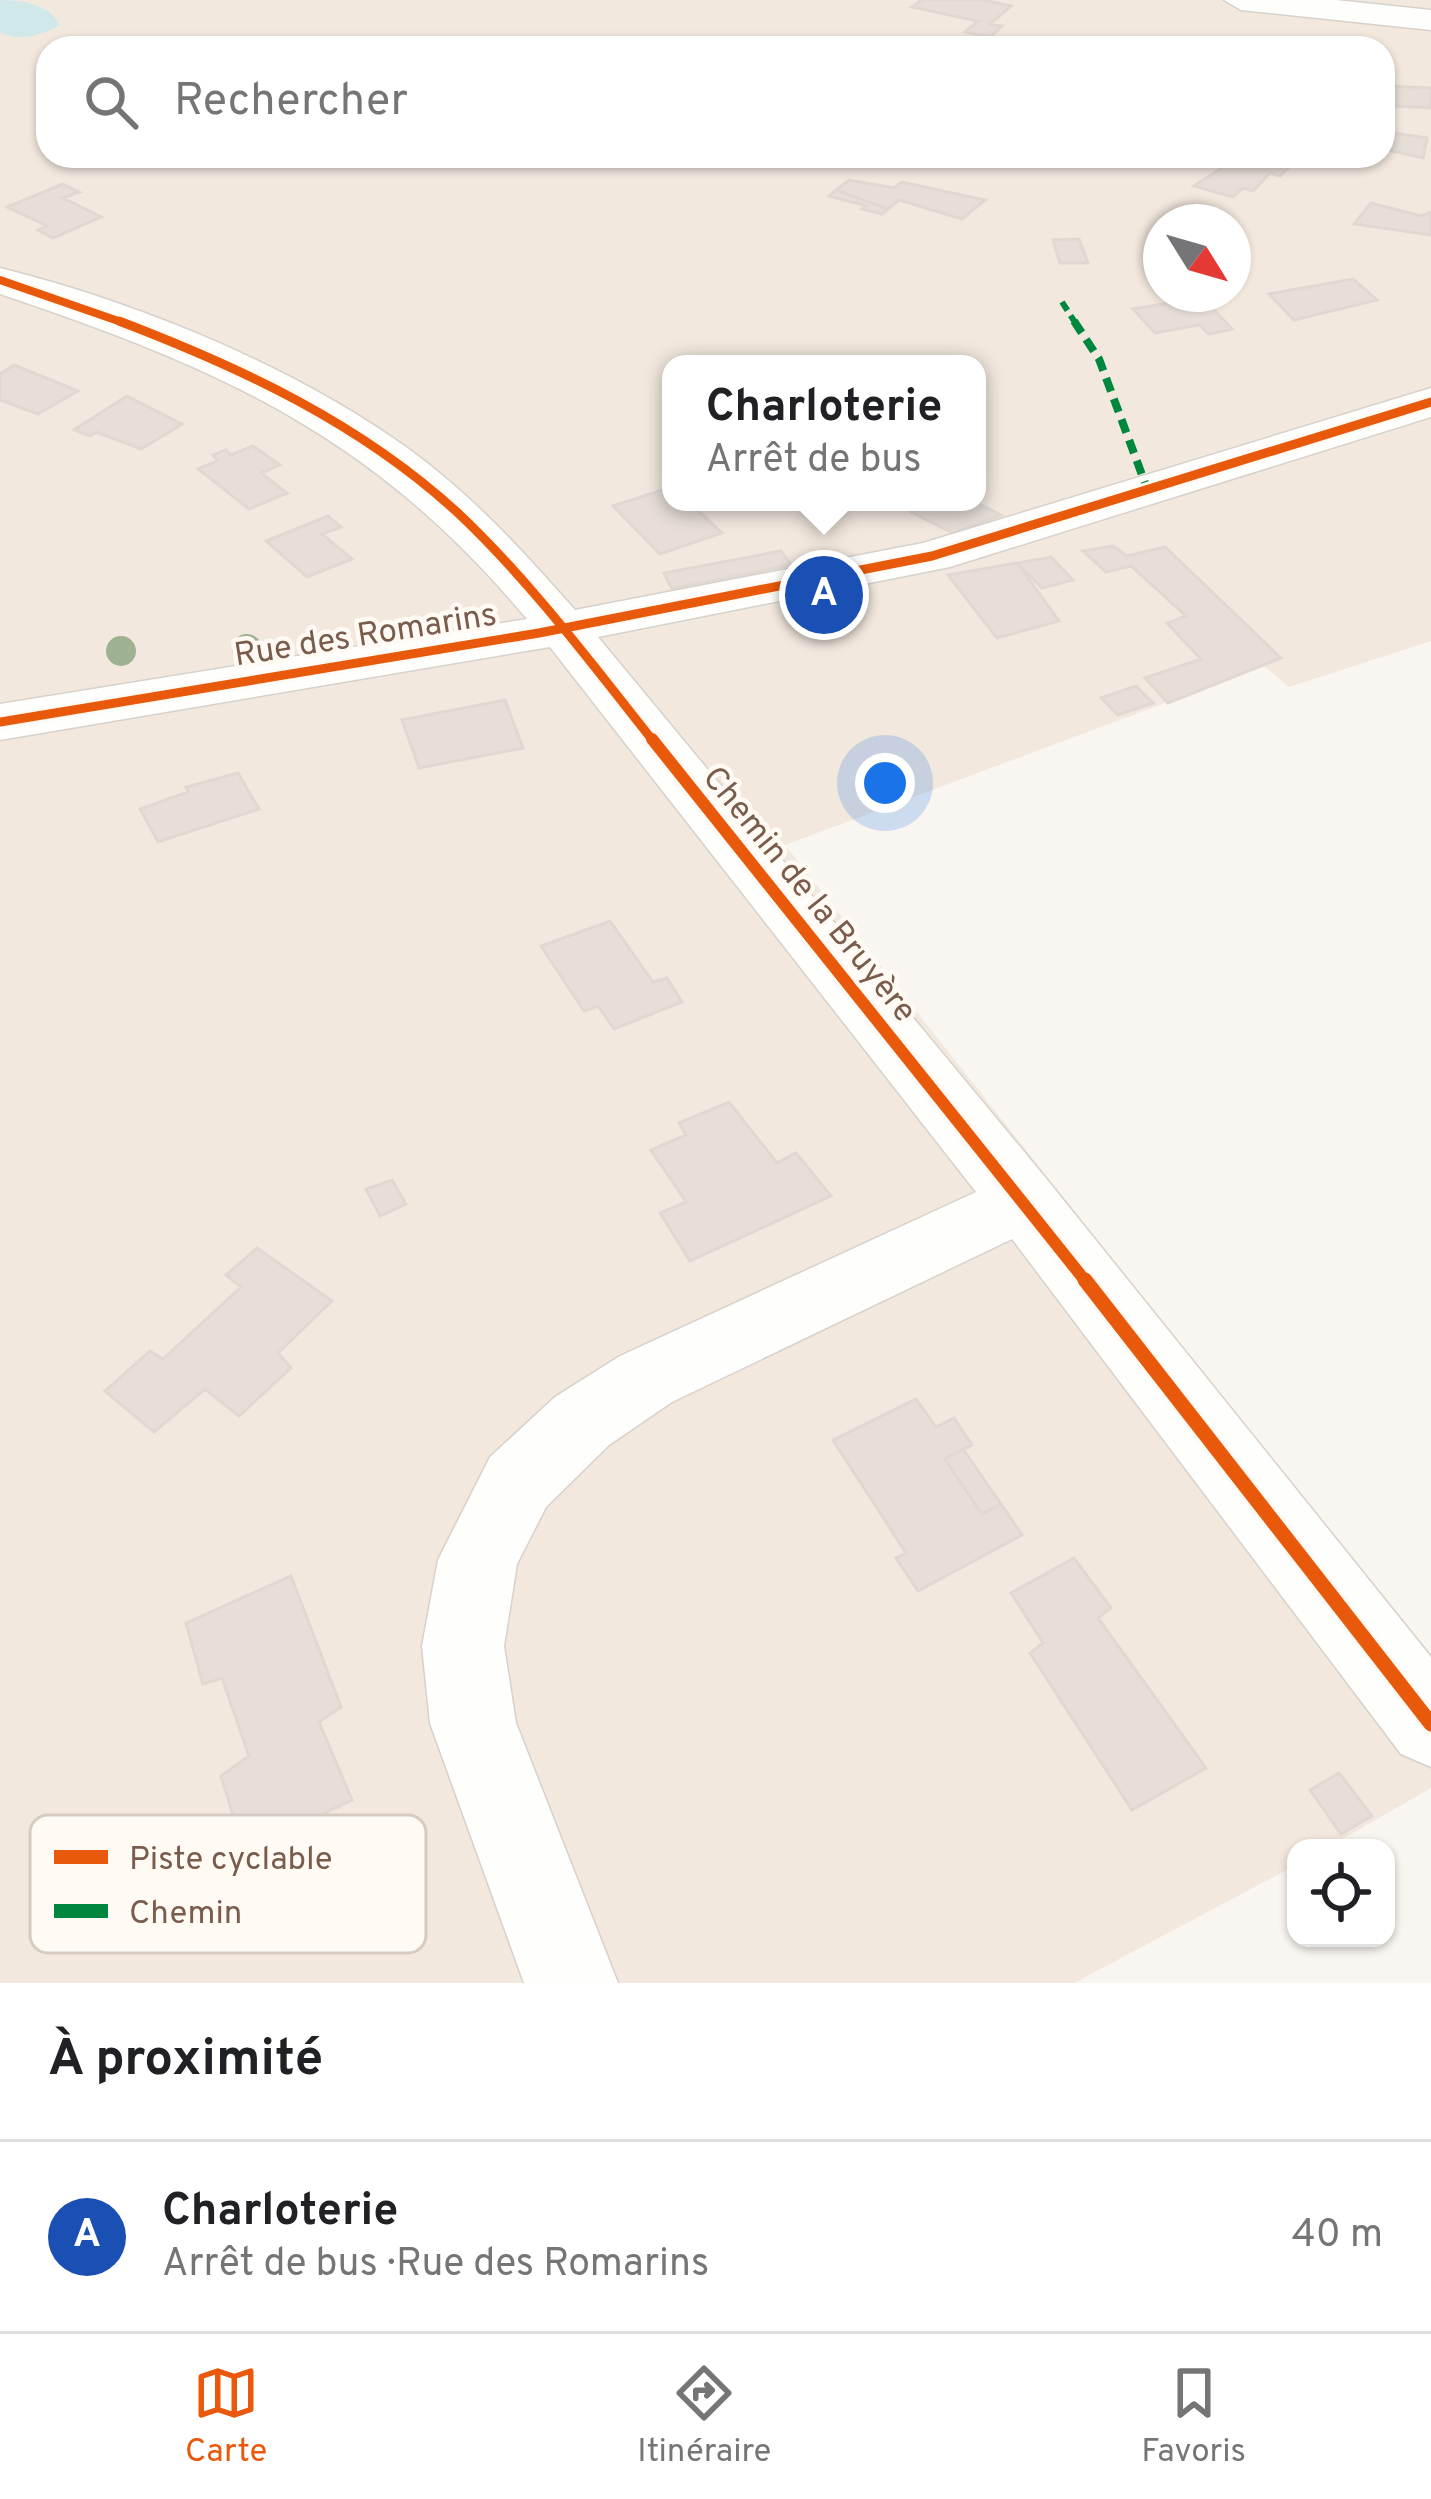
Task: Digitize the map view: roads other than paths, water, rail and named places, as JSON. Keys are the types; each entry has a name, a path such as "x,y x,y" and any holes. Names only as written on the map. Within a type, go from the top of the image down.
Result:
{"street":[{"path":"1240,0 1431,20"},
{"name":"Chemin de la Bruyère","path":"0,280 155,332 229,362 310,405 381,450 489,543 563,628 1024,1202 1431,1724"},
{"name":"Rue des Romarins","path":"0,722 563,628 952,551 1431,402"},
{"path":"571,1983 473,1723 463,1646 478,1559 518,1482 582,1421 646,1378 1024,1202"}],"water":[{"path":"0,0 42,8 60,25 30,36 7,35 0,32"}],"place":[{"name":"Charloterie","path":"824,595"}]}
